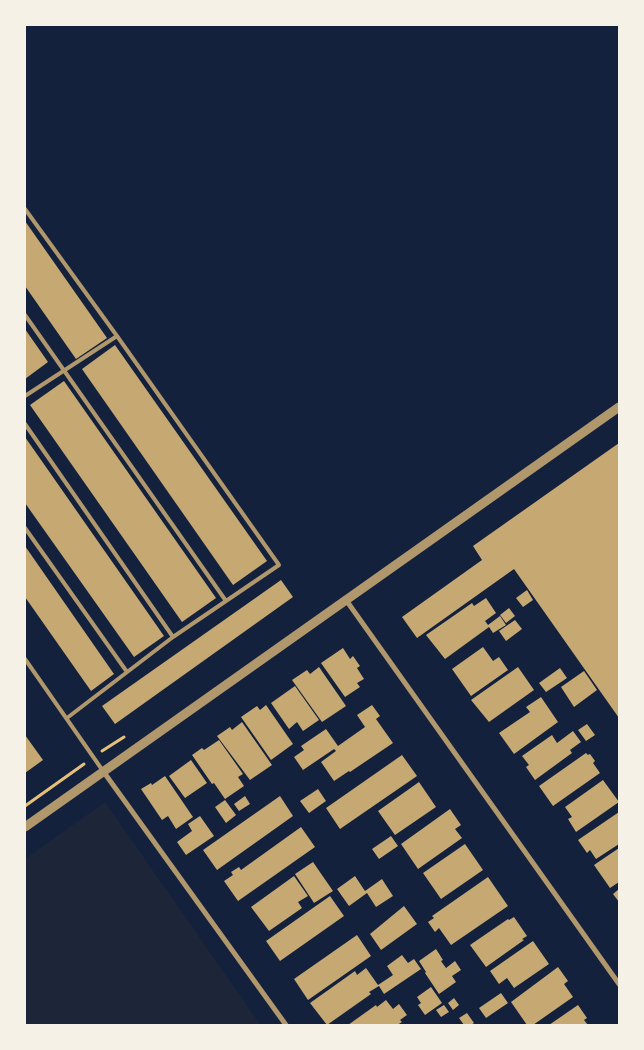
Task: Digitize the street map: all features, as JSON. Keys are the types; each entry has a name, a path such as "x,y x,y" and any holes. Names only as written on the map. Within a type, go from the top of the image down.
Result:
{"street":[{"path":"25,827 619,407"},
{"path":"346,600 619,984"},
{"path":"103,771 286,1025"}],"lane":[{"path":"25,209 279,565 174,637 67,718"},
{"path":"25,315 226,601"},
{"path":"25,396 117,336"},
{"path":"25,424 174,637"},
{"path":"25,528 127,672"},
{"path":"25,659 103,771"}],"shaded area":[{"path":"105,802 261,1025 25,1025 25,859"}],"building":[{"path":"25,221 107,338 76,359 25,286"},
{"path":"25,329 48,362 25,379"},
{"path":"115,345 267,561 233,585 82,369"},
{"path":"64,381 216,598 182,622 30,405"},
{"path":"25,437 164,636 134,657 25,503"},
{"path":"619,443 619,718 514,569 417,638 402,617 482,560 473,546"},
{"path":"25,546 114,674 91,691 25,597"},
{"path":"281,580 293,597 115,724 102,706"},
{"path":"527,590 533,600 523,607 516,598"},
{"path":"486,598 496,613 485,621 488,625 500,616 506,625 493,633 489,627 445,659 426,635 472,603 474,606"},
{"path":"509,608 515,616 506,623 500,615"},
{"path":"515,620 522,629 506,641 499,631"},
{"path":"483,647 493,661 499,657 508,670 471,696 452,669"},
{"path":"343,648 350,659 353,656 360,666 357,668 364,679 357,683 360,687 345,697 321,663"},
{"path":"319,667 346,706 322,722 292,680 307,670 310,674"},
{"path":"518,667 534,690 489,722 471,700"},
{"path":"560,668 567,678 546,692 539,683"},
{"path":"584,671 597,690 574,707 561,687"},
{"path":"295,686 319,720 303,731 297,722 289,729 271,703"},
{"path":"541,697 558,722 514,754 499,733 530,712 526,707"},
{"path":"266,705 293,744 271,760 241,717 257,706 260,710"},
{"path":"372,705 380,716 376,719 393,743 334,781 321,762 336,751 334,749 303,770 294,757 304,750 301,746 326,729 338,746 365,727 357,715"},
{"path":"242,722 272,765 250,780 217,736 230,727 232,730"},
{"path":"587,724 595,735 586,741 578,730"},
{"path":"573,731 581,742 570,750 572,753 535,780 526,767 529,765 522,756 552,735 557,743"},
{"path":"25,735 43,760 25,773"},
{"path":"219,740 243,774 238,777 244,786 225,799 192,755"},
{"path":"586,753 590,754 595,761 593,763 600,773 553,806 539,786"},
{"path":"402,755 417,776 340,829 326,808"},
{"path":"191,760 207,783 185,798 169,776"},
{"path":"165,776 193,817 176,829 168,816 162,820 141,789 151,783 152,785"},
{"path":"603,780 619,802 576,832 568,819 572,817 565,807"},
{"path":"419,782 436,807 395,835 378,811"},
{"path":"318,789 326,801 309,813 300,801"},
{"path":"245,796 250,804 239,811 234,804"},
{"path":"280,796 293,816 217,870 203,850"},
{"path":"225,800 236,815 226,823 215,807"},
{"path":"450,809 461,825 455,829 462,838 418,869 401,844"},
{"path":"619,812 619,844 596,859 590,850 587,853 578,840"},
{"path":"200,816 214,836 186,855 177,842 192,831 188,824"},
{"path":"301,827 315,847 238,901 224,881 233,875 231,872 239,867 241,870"},
{"path":"391,836 398,846 379,859 372,849"},
{"path":"465,844 483,870 441,899 423,873"},
{"path":"619,848 619,882 610,888 594,865"},
{"path":"313,862 333,891 314,903 295,874"},
{"path":"294,876 308,896 298,902 302,908 269,931 251,907"},
{"path":"355,876 365,891 382,879 393,896 376,907 367,893 349,906 337,889"},
{"path":"488,877 508,906 451,945 439,928 435,932 428,922 434,918 432,916"},
{"path":"619,889 619,902 613,894"},
{"path":"330,896 344,916 280,961 266,941"},
{"path":"404,906 417,924 381,950 370,934"},
{"path":"514,917 527,936 486,967 470,945 508,919"},
{"path":"357,935 371,956 308,1000 294,979"},
{"path":"533,941 549,964 514,988 507,978 499,984 490,971"},
{"path":"436,949 446,968 455,961 461,970 452,976 456,982 439,994 419,961"},
{"path":"402,955 408,963 414,959 421,969 384,994 379,986 369,992 371,994 327,1025 310,1003 355,971 357,975 366,968 378,985 393,975 387,966"},
{"path":"558,967 568,981 564,984 573,997 533,1025 527,1025 511,1002"},
{"path":"431,987 442,1003 425,1015 418,1005 421,1003 417,997"},
{"path":"501,993 508,1003 486,1018 479,1008"},
{"path":"454,998 459,1005 453,1010 448,1003"},
{"path":"386,1000 393,1009 399,1004 407,1015 400,1020 402,1022 397,1025 348,1025 376,1005 377,1007"},
{"path":"444,1005 449,1012 441,1017 436,1010"},
{"path":"578,1005 587,1018 584,1020 588,1025 549,1025"},
{"path":"467,1013 474,1023 471,1025 464,1025 459,1018"}]}
